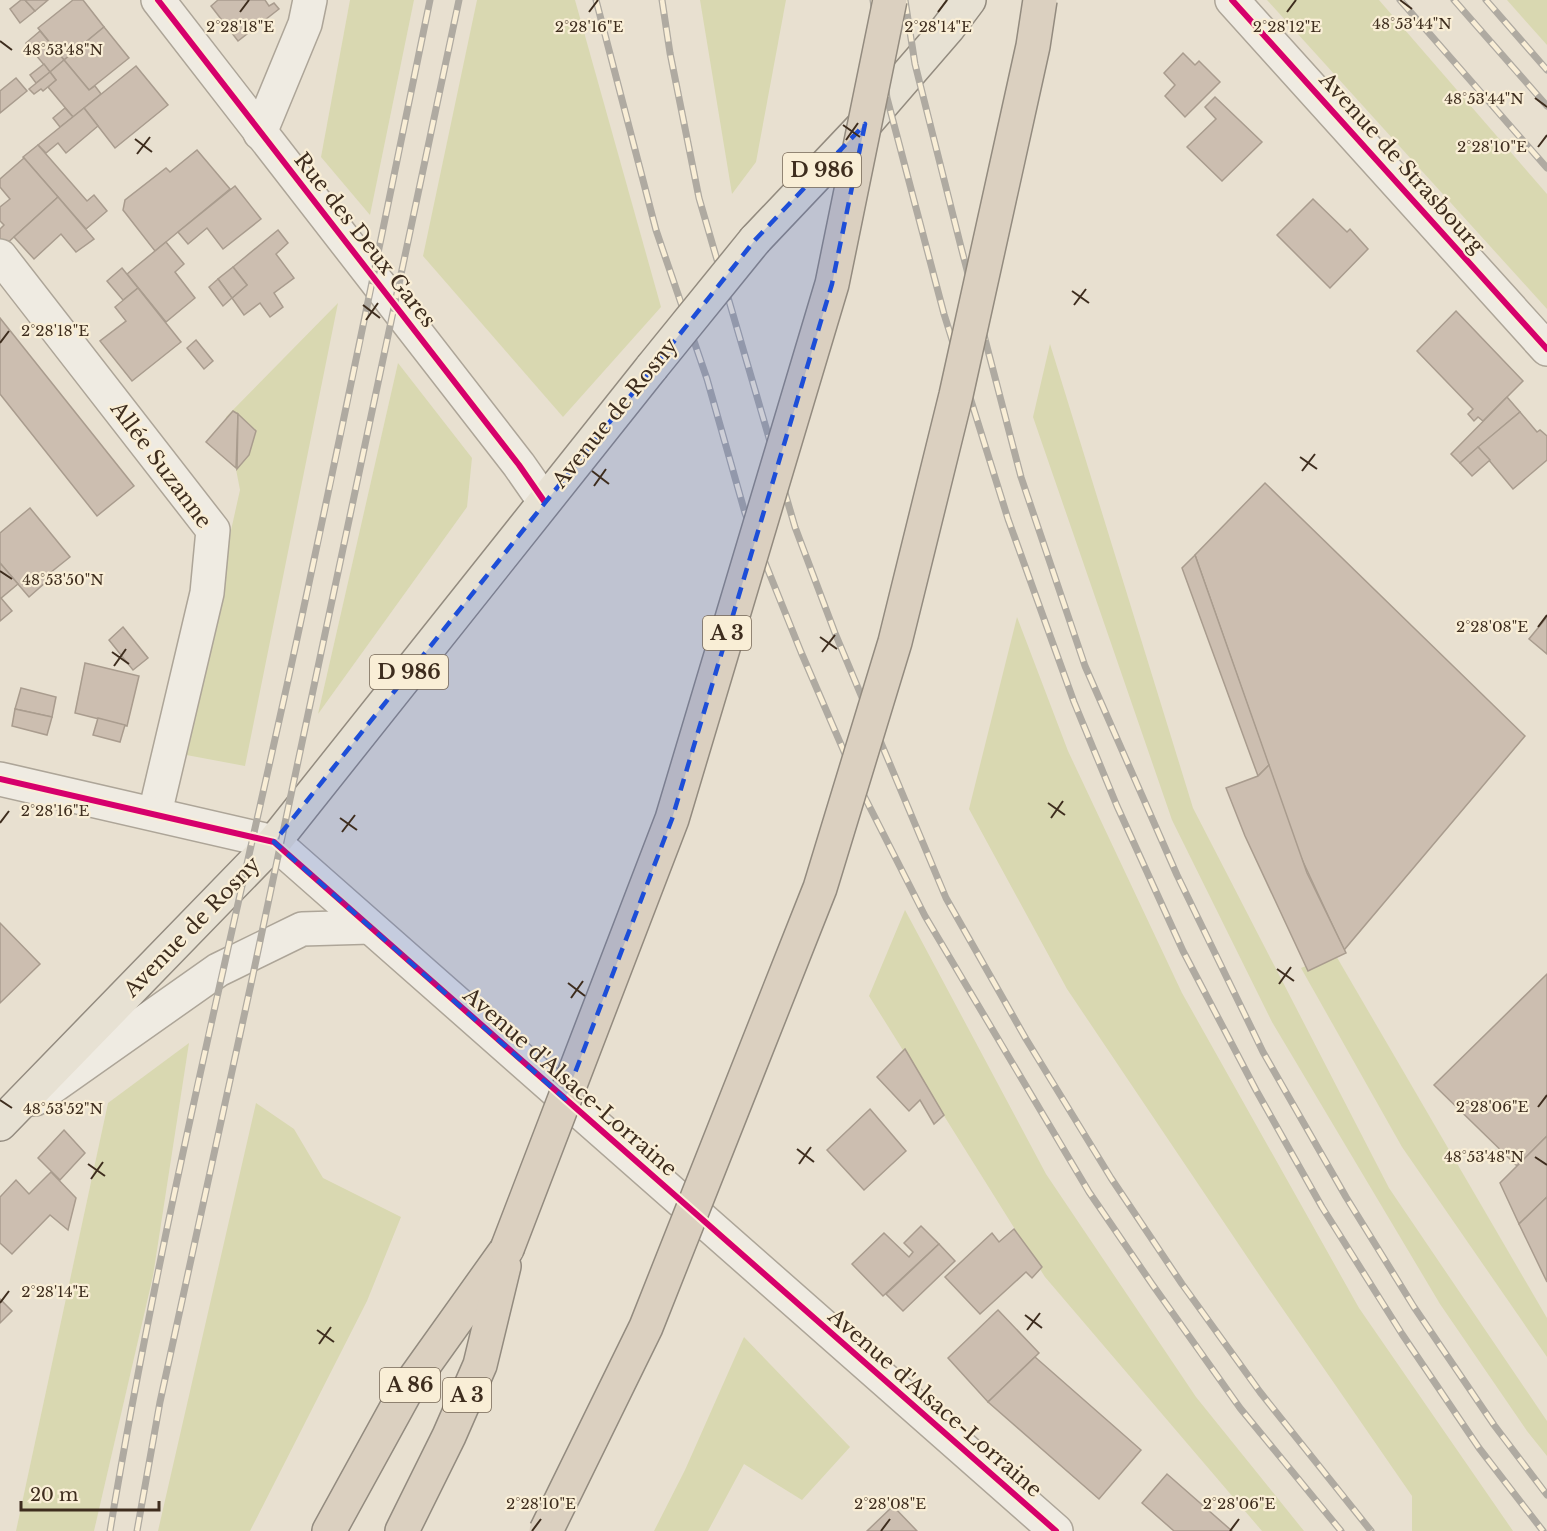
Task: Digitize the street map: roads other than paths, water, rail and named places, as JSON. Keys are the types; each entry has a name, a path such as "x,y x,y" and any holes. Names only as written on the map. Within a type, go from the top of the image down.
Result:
{"highway":[{"name":"A 3","path":"402,1531 449,1436 480,1365 507,1250 672,819 831,284 890,0"},
{"path":"546,1531 646,1327 820,888 895,642 950,418 1032,46 1040,0"},
{"name":"A 86","path":"328,1531 407,1389 507,1250"}],"main road":[{"name":"Avenue de Rosny","path":"0,1124 274,843 754,240 865,124 948,28 969,0"}],"street":[{"name":"Rue des Deux Gares","path":"158,0 519,465 544,501"},
{"path":"260,133 305,24 310,0"},
{"name":"Avenue de Strasbourg","path":"1232,0 1547,349"},
{"name":"Allée Suzanne","path":"0,256 213,530 207,593 155,813"},
{"name":"Avenue d'Alsace-Lorraine","path":"0,779 155,813 274,843 1056,1531"},
{"path":"0,1124 218,970 302,929 370,927"}],"railway":[{"path":"110,1531 170,1213 306,599 430,0"},
{"path":"137,1531 160,1402 251,984 459,0"},
{"path":"596,0 656,230 707,379 745,513 801,652 858,784 925,916 1089,1192 1240,1408 1341,1531"},
{"path":"662,0 670,53 699,198 795,527 835,633 946,898 1026,1039 1111,1178 1182,1284 1260,1392 1371,1531"},
{"path":"873,0 887,98 944,314 1008,519 1074,702 1117,806 1183,951 1256,1090 1322,1207 1402,1334 1479,1448 1543,1531"},
{"path":"905,0 915,64 1021,477 1085,666 1177,875 1263,1052 1346,1197 1414,1307 1494,1425 1547,1495"},
{"path":"1400,0 1547,168"},
{"path":"1454,0 1547,106"},
{"path":"1486,0 1547,70"}]}
